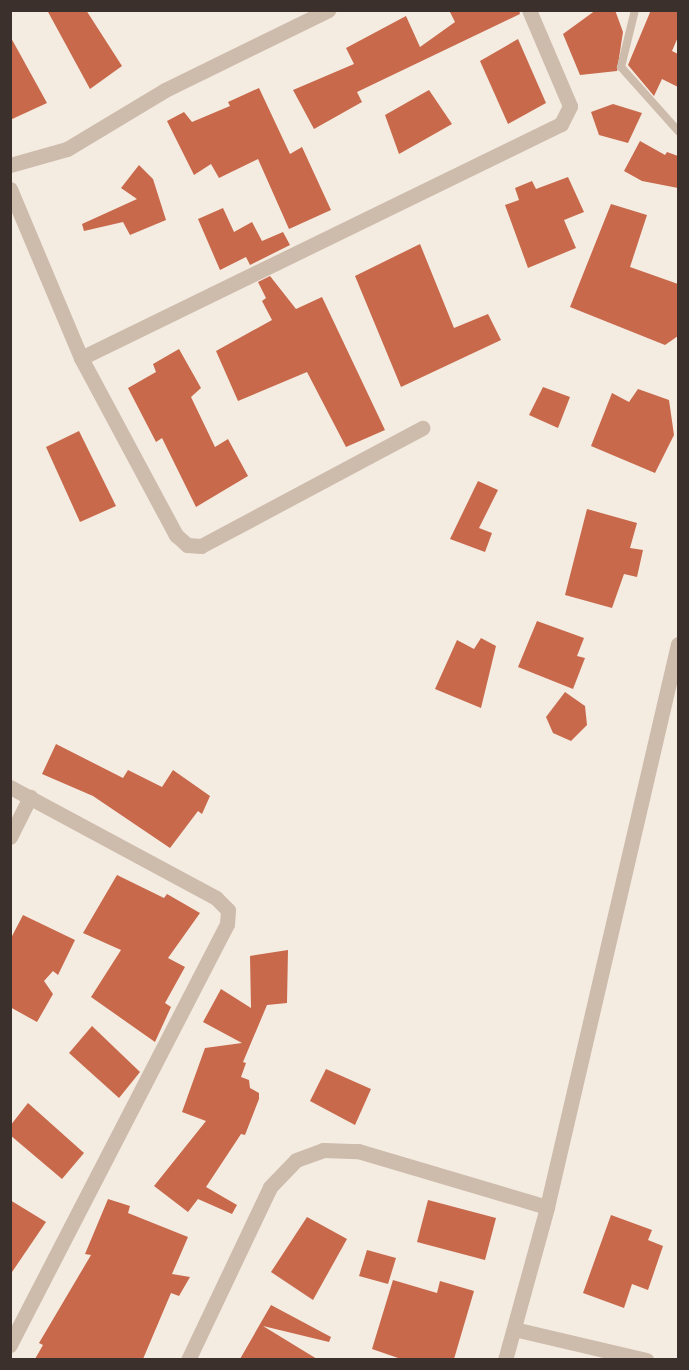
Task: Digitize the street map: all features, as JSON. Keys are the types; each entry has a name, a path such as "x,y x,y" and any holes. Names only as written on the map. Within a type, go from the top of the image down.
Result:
{"street":[{"path":"10,165 67,149 165,90 328,10"},
{"path":"81,358 561,124 570,106 529,10"},
{"path":"10,189 81,358 176,535 188,545 201,546 422,428"},
{"path":"506,1359 547,1207 629,846 678,644"},
{"path":"10,787 216,898 228,910 228,924 10,1346"},
{"path":"10,837 30,798"},
{"path":"188,1359 270,1187 296,1160 323,1150 358,1151 547,1207"},
{"path":"10,1312 24,1320"},
{"path":"514,1329 646,1359"}],"lane":[{"path":"635,10 621,67 678,130"}],"building":[{"path":"47,10 86,10 122,66 90,89"},
{"path":"449,10 519,10 520,14 357,92 362,102 314,129 293,90 354,64 346,48 406,16 420,47 455,22"},
{"path":"596,10 615,10 623,32 617,71 580,75 563,34"},
{"path":"651,10 678,10 678,37 672,51 678,54 678,87 662,79 654,96 628,65"},
{"path":"10,36 47,103 10,120"},
{"path":"518,39 546,103 508,124 480,61"},
{"path":"259,88 290,154 302,147 331,210 289,229 258,159 219,178 211,164 194,175 167,121 184,112 192,122 230,106 228,102"},
{"path":"429,90 452,124 399,154 385,115"},
{"path":"613,104 642,113 628,143 599,135 591,112"},
{"path":"640,141 665,155 667,152 678,156 678,188 642,181 624,171"},
{"path":"139,165 153,179 166,220 130,235 123,222 84,231 82,224 137,199 121,188"},
{"path":"568,177 584,212 564,220 576,248 528,268 505,205 519,200 515,188 532,181 536,189"},
{"path":"611,204 647,215 630,267 678,284 678,336 665,345 570,307"},
{"path":"223,208 234,232 252,222 262,241 283,232 290,245 250,265 246,257 220,270 198,219"},
{"path":"420,244 454,328 488,314 501,340 401,387 355,276"},
{"path":"270,276 296,309 322,297 385,430 346,447 307,372 238,401 216,351 272,320 262,301 266,298 258,282"},
{"path":"179,349 201,388 191,397 215,447 228,439 248,476 196,507 162,438 156,442 128,388 156,372 153,364"},
{"path":"543,387 570,397 558,428 529,415"},
{"path":"638,389 669,400 674,435 655,473 591,446 612,393 629,402"},
{"path":"79,431 116,506 80,522 46,447"},
{"path":"478,481 498,490 479,528 492,533 485,552 450,539"},
{"path":"587,509 637,523 630,548 643,550 637,577 624,574 612,608 565,595"},
{"path":"537,621 584,638 577,656 585,658 573,689 518,667"},
{"path":"481,638 496,646 481,708 435,689 457,640 474,649"},
{"path":"565,692 585,706 587,725 571,741 553,733 546,717"},
{"path":"56,744 123,778 128,770 162,787 173,770 210,796 202,814 198,811 170,848 93,796 42,774"},
{"path":"117,875 164,898 167,894 200,913 168,958 185,967 165,1003 171,1007 155,1042 91,997 121,950 83,933"},
{"path":"23,915 75,940 58,975 53,971 44,981 53,994 37,1022 10,1007 10,940"},
{"path":"288,950 287,1003 267,1005 243,1062 246,1063 241,1077 249,1080 250,1088 259,1093 259,1099 245,1135 241,1134 206,1187 237,1205 232,1214 198,1199 188,1212 154,1186 206,1121 182,1112 205,1048 242,1043 203,1022 221,989 251,1008 250,956"},
{"path":"92,1026 140,1072 119,1098 69,1053"},
{"path":"326,1069 371,1089 355,1125 310,1101"},
{"path":"28,1103 84,1153 62,1179 10,1135 10,1126"},
{"path":"108,1199 130,1206 128,1213 188,1237 172,1274 190,1277 179,1296 171,1293 143,1359 35,1359 43,1345 39,1343 91,1255 85,1254"},
{"path":"10,1200 46,1222 10,1275"},
{"path":"428,1200 496,1218 485,1260 417,1242"},
{"path":"611,1215 652,1230 648,1240 663,1246 648,1290 632,1284 624,1308 583,1293"},
{"path":"307,1217 347,1239 313,1300 271,1272"},
{"path":"367,1250 396,1258 388,1284 359,1276"},
{"path":"393,1280 437,1293 440,1281 474,1291 454,1359 401,1359 372,1349"},
{"path":"271,1305 331,1337 329,1342 263,1326 317,1359 240,1359"}]}
